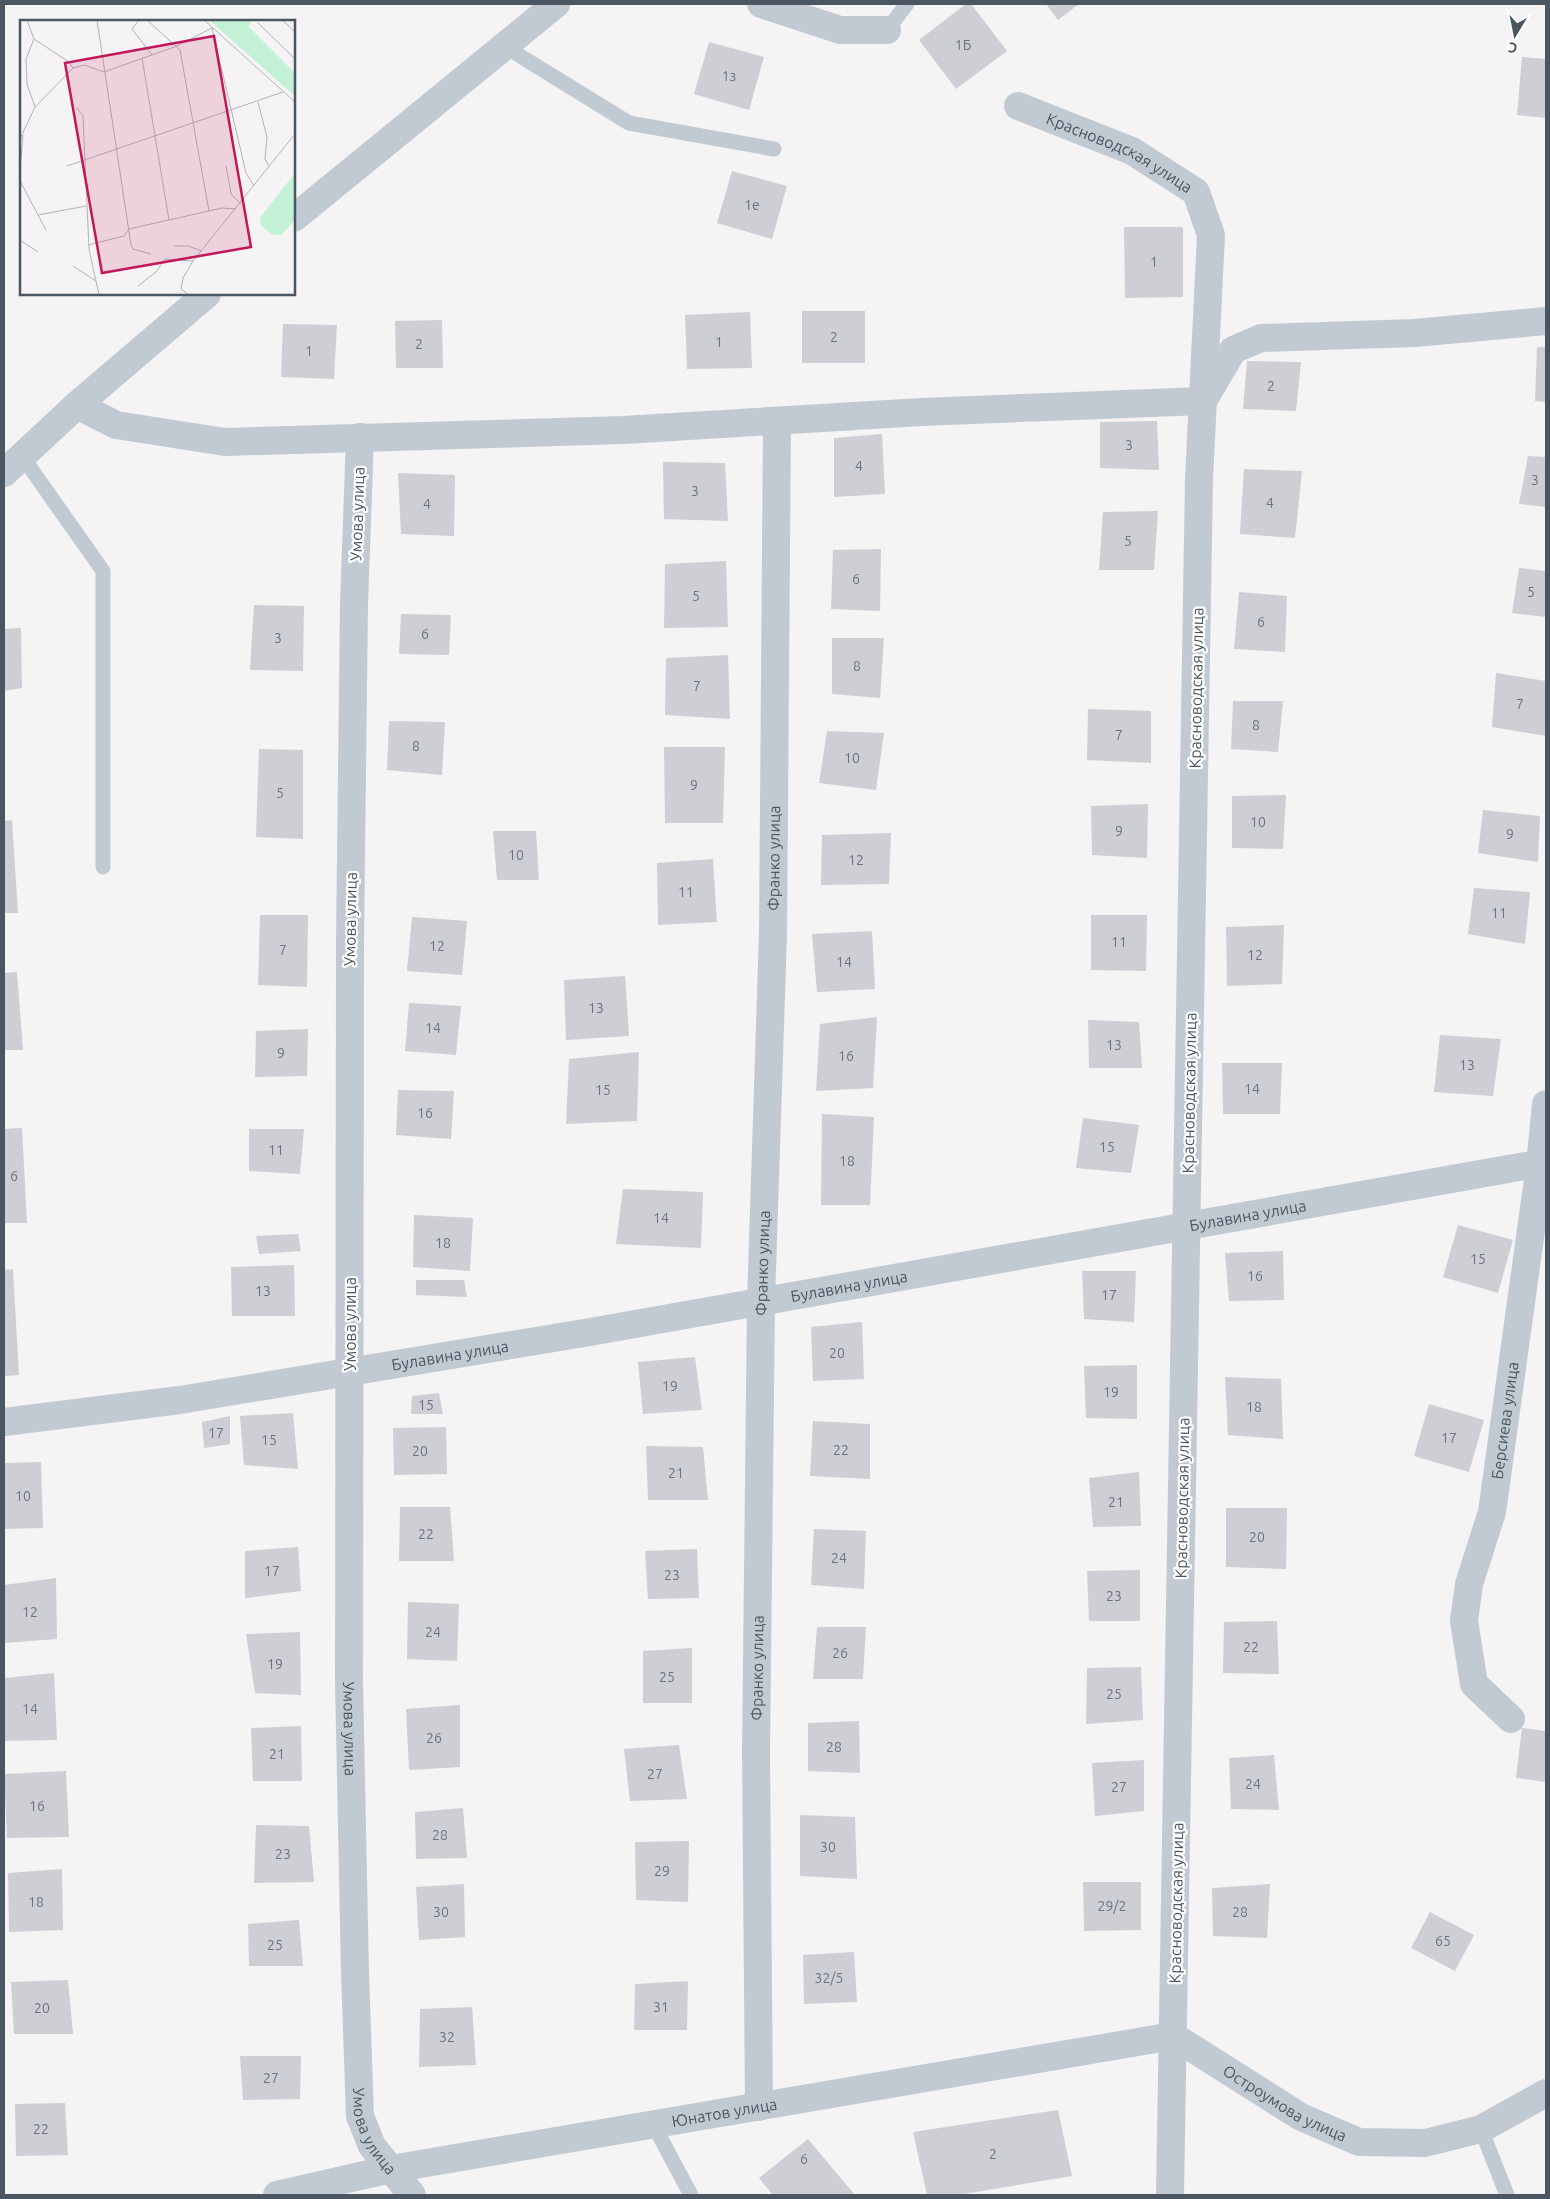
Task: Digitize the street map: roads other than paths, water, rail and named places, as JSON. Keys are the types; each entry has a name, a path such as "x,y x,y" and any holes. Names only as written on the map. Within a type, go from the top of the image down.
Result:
{"street":[{"path":"295,217 556,4"},
{"path":"761,4 840,30 887,30"},
{"name":"Красноводская улица","path":"1018,106 1132,151 1196,192 1211,235 1199,479 1170,2195"},
{"path":"13,464 76,405 205,295"},
{"path":"76,405 116,425 225,442 623,430 921,412 1203,402 1233,350 1261,338 1415,333 1546,321"},
{"name":"Франко улица","path":"759,2107 756,1752 761,1302 773,933 777,421"},
{"name":"Умова улица","path":"360,437 354,604 350,941 349,1681 360,2116 372,2146 412,2195"},
{"name":"Берсиева улица","path":"1511,1719 1474,1684 1464,1621 1469,1584 1492,1512 1543,1165 1546,1104"},
{"name":"Булавина улица","path":"4,1422 180,1400 350,1372 1543,1165"},
{"name":"Юнатов улица","path":"277,2195 390,2169 1173,2036"},
{"name":"Остроумова улица","path":"1173,2036 1301,2117 1359,2142 1425,2143 1481,2129 1546,2093"}],"lane":[{"path":"887,30 907,4"},
{"path":"504,46 629,123 774,149"},
{"path":"13,464 103,571 103,867"},
{"path":"653,2124 691,2195"},
{"path":"1481,2129 1507,2195"}]}
